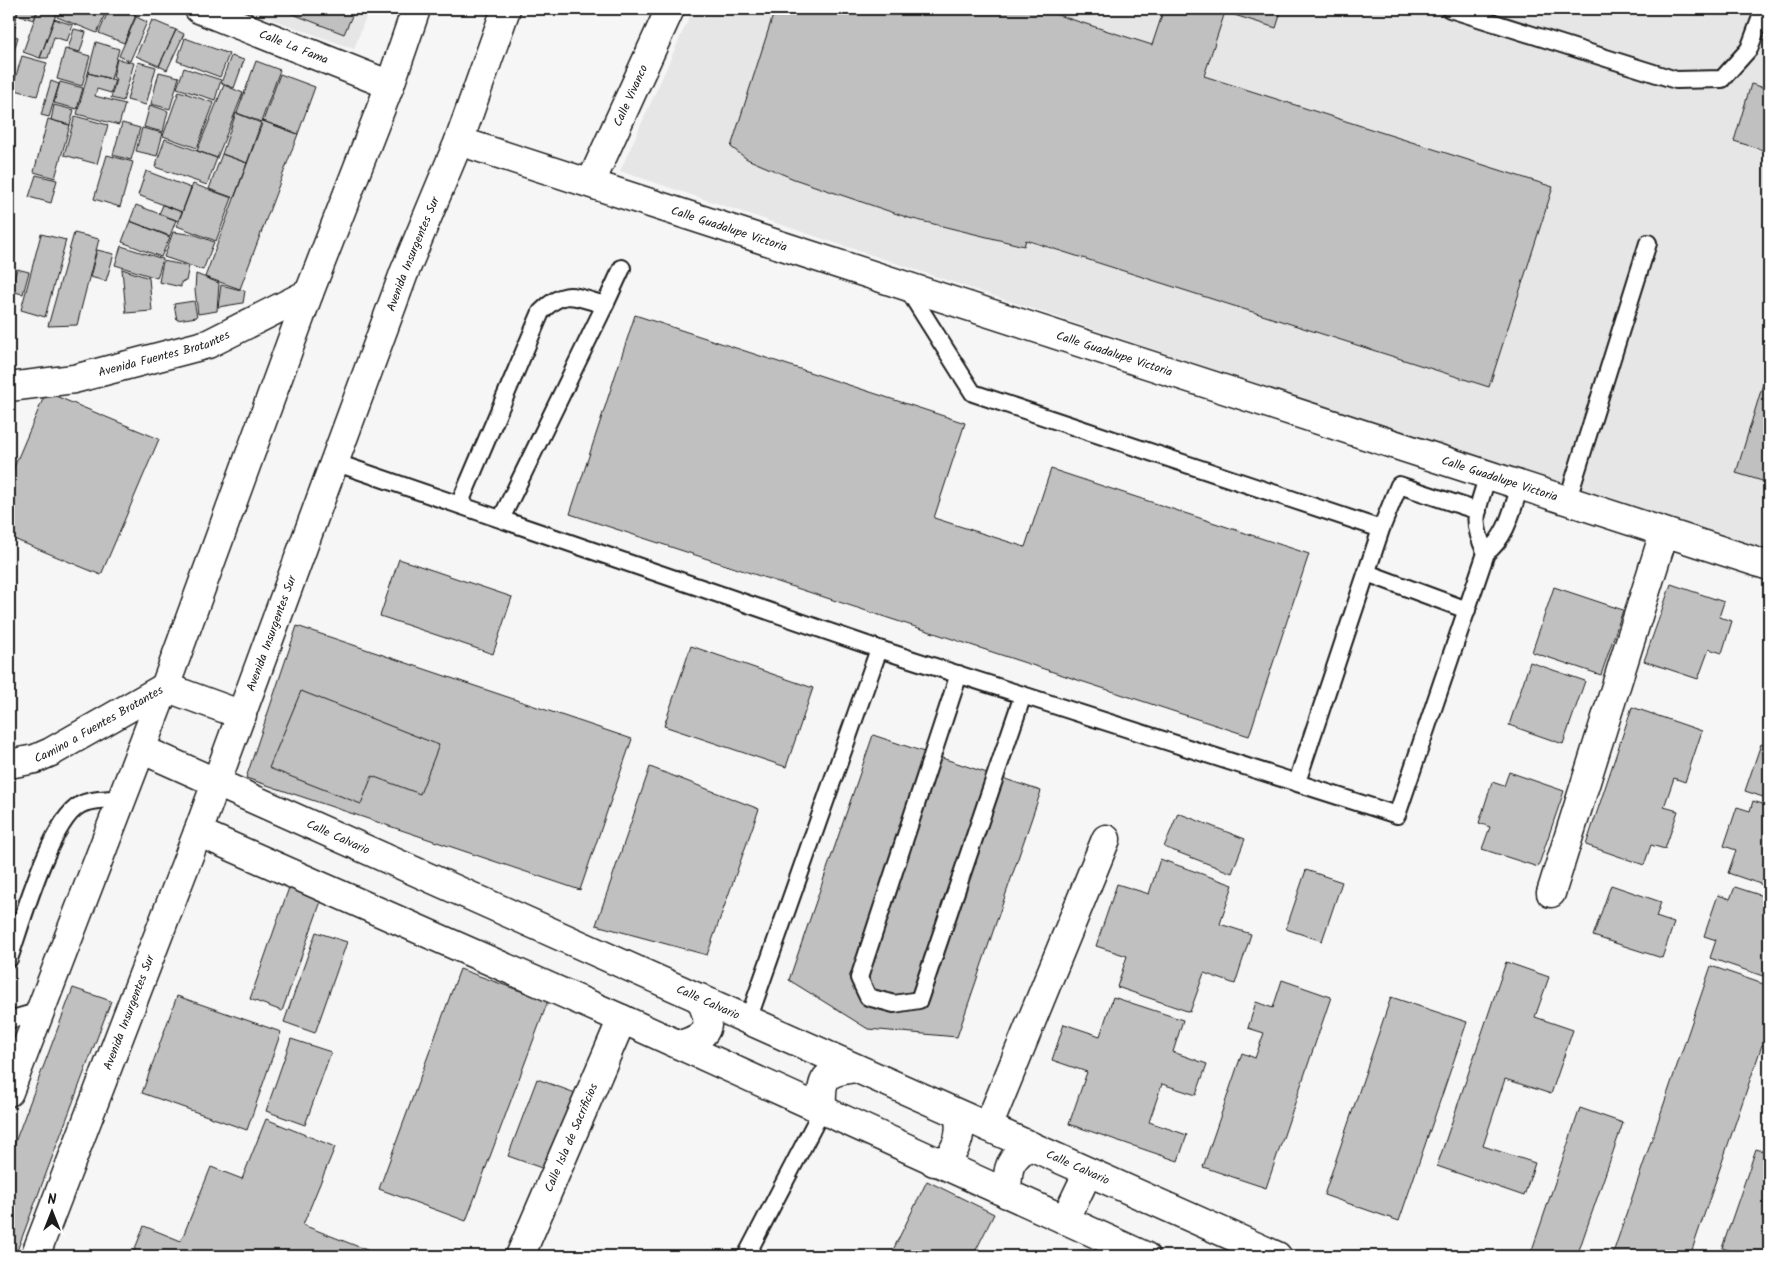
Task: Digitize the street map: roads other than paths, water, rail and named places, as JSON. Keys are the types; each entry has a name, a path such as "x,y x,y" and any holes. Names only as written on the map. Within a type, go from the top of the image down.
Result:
{"street":[{"name":"Calle La Fama","path":"198,9 390,85"},
{"path":"9,1092 165,687 309,293 390,85 416,9"},
{"name":"Avenida Insurgentes Sur","path":"35,1256 217,782 404,273 459,141 506,9"},
{"name":"Calle Vivanco","path":"591,182 670,9"},
{"name":"Calle Guadalupe Victoria","path":"459,141 591,182 1567,502 1769,566"},
{"name":"Avenida Fuentes Brotantes","path":"9,387 74,379 208,344 309,293"},
{"path":"1551,893 1664,532"},
{"name":"Camino a Fuentes Brotantes","path":"9,764 35,759 50,752 165,687 242,715"},
{"name":"Calle Calvario","path":"141,749 1277,1256"},
{"path":"198,832 622,1019 934,1162 1146,1256"},
{"path":"988,1127 1106,839"},
{"path":"680,1045 698,1039 707,1030 708,1015 700,998"},
{"name":"Calle Isla de Sacrificios","path":"520,1256 622,1019"},
{"path":"822,1110 822,1094 825,1080 833,1071 855,1068"},
{"path":"934,1162 949,1158 957,1146 961,1132 960,1115"},
{"path":"1007,1194 1007,1176 1013,1158 1028,1145"},
{"path":"1066,1220 1088,1172"}],"lane":[{"path":"1450,9 1676,80 1722,79 1749,49 1764,9"},
{"path":"1567,502 1648,243"},
{"path":"501,519 622,268"},
{"path":"904,284 973,393 1381,529"},
{"path":"459,505 541,312 554,299 568,295 605,305"},
{"path":"334,462 879,649 1397,815 1486,552 1496,546 1502,535 1520,486"},
{"path":"1486,552 1476,533 1478,511 1488,475"},
{"path":"1296,782 1381,529 1399,485 1478,511"},
{"path":"1367,573 1467,610"},
{"path":"748,1020 879,649"},
{"path":"959,674 860,978 868,997 894,1004 919,1000 1022,694"},
{"path":"9,959 53,838 69,812 82,803 121,798"},
{"path":"9,1020 40,1011"},
{"path":"746,1256 822,1110"}]}
